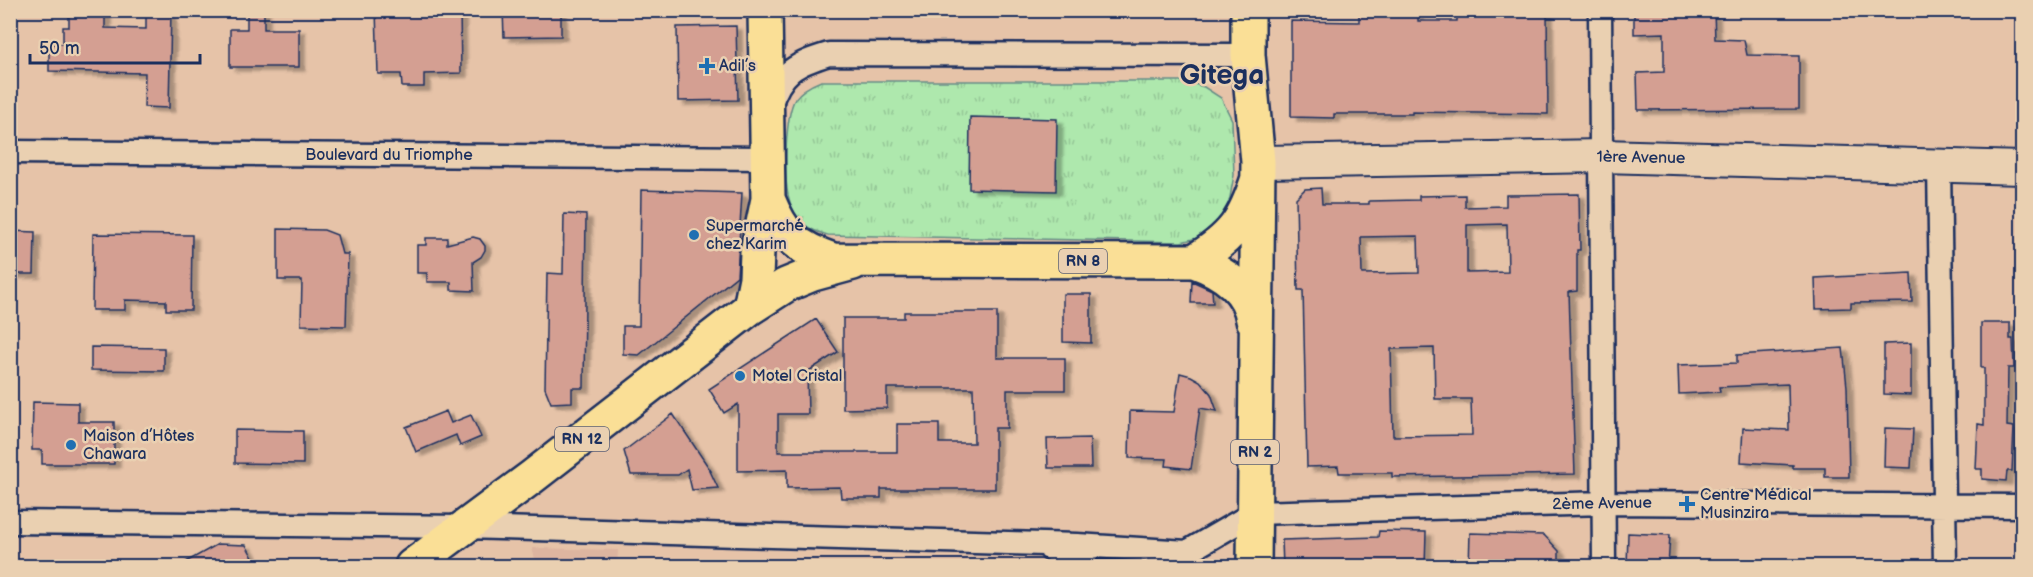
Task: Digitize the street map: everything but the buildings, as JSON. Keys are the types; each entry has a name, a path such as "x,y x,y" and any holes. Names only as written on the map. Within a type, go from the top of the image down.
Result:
{"main road":[{"name":"RN 8","path":"750,308 756,278 757,252 768,199 765,10"},
{"name":"RN 2","path":"1248,10 1248,55 1258,170 1254,567"},
{"name":"1ère Avenue","path":"1258,170 1602,156 2022,168"},
{"path":"1194,261 1226,238 1239,224 1249,206 1258,170"},
{"name":"RN 8","path":"768,199 778,224 790,238 812,253 833,260 1194,261 1214,269 1232,281 1244,296 1252,314 1255,337"},
{"name":"RN 8","path":"750,308 786,285 813,274 864,260"},
{"name":"RN 12","path":"412,567 750,308"}],"street":[{"path":"1600,10 1604,567"},
{"path":"767,115 776,88 790,70 807,61 829,54 1248,55"},
{"name":"Boulevard du Triomphe","path":"10,152 768,158"},
{"path":"1939,165 1944,567"},
{"name":"2ème Avenue","path":"1254,513 1605,504 2022,506"},
{"path":"1168,567 1187,552 1254,513"},
{"path":"10,522 464,527 1077,545 1187,552"},
{"path":"1016,544 1049,549 1076,559 1087,567"}],"shaded area":[{"path":"532,548 618,550 617,566 537,566"}],"green space":[{"path":"821,81 1185,81 1204,87 1221,98 1232,120 1234,175 1229,203 1217,224 1197,238 1181,242 828,235 809,228 795,214 788,195 786,174 787,132 795,99 810,86"}],"place":[{"name":"Adil’s","path":"707,66"},
{"name":"Supermarché chez Karim","path":"694,235"},
{"name":"Motel Cristal","path":"740,376"},
{"name":"Maison d’Hôtes Chawara","path":"71,445"},
{"name":"Centre Médical Musinzira","path":"1687,504"}],"district":[{"name":"Gitega","path":"1222,75"}]}
